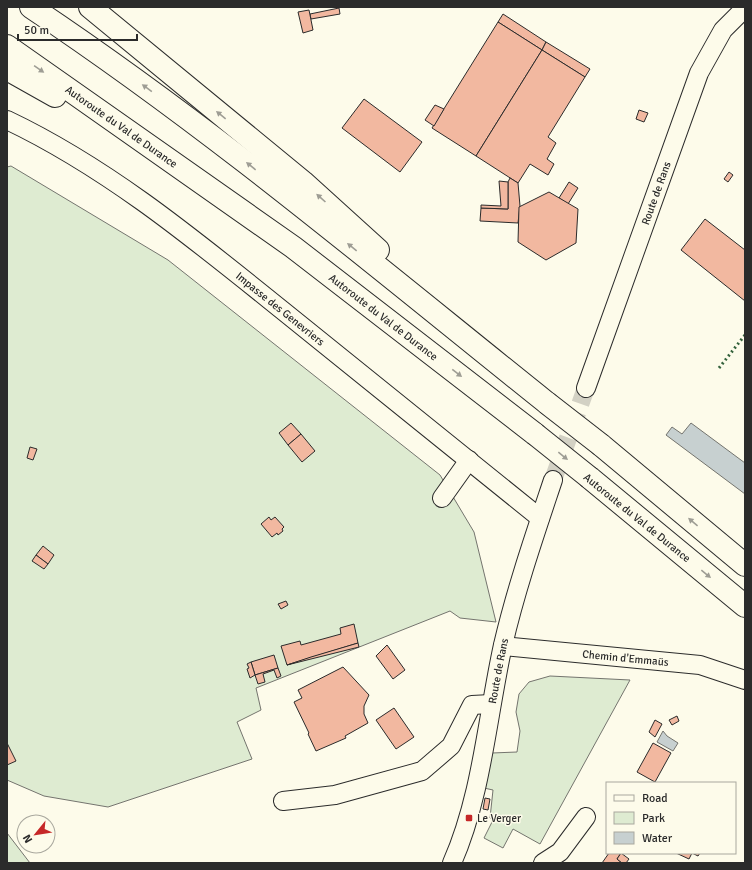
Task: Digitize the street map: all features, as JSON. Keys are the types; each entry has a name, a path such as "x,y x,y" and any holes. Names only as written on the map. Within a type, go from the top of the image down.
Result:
{"highway":[{"path":"31,7 102,55 224,144 601,445 745,565"},
{"path":"90,7 303,182 547,403"},
{"name":"Autoroute du Val de Durance","path":"7,46 293,247 535,434 745,606"},
{"path":"7,69 51,93 293,247"}],"street":[{"name":"Route de Rans","path":"586,388 699,73 723,30 745,8"},
{"name":"Impasse des Genevriers","path":"7,120 34,133 108,177 189,235 540,518"},
{"path":"442,498 469,460"},
{"name":"Route de Rans","path":"452,863 464,836 470,812 503,646 513,606 553,480"},
{"name":"Chemin d'Emmaüs","path":"503,646 700,665 745,680"},
{"path":"283,801 335,795 422,771 451,746 472,706 491,704"},
{"path":"543,863 560,852 586,817"}],"green space":[{"path":"11,166 168,260 440,475 474,532 496,622 460,618 450,611 256,688 261,710 237,722 252,759 108,807 44,796 7,780 7,167"},
{"path":"550,676 630,680 540,844 513,829 503,848 484,838 493,820 490,818 493,790 484,788 492,753 517,752 520,731 516,712 519,694 529,682"},
{"path":"7,833 16,845 16,854 23,854 30,863 7,863"}],"water":[{"path":"691,423 745,463 745,494 666,435 672,427 682,434"},
{"path":"663,731 667,736 678,743 673,751 657,742"}],"building":[{"path":"339,8 340,14 311,19 310,14"},
{"path":"309,10 313,30 303,33 298,12"},
{"path":"503,14 546,42 542,50 498,22"},
{"path":"498,22 542,50 476,156 432,128"},
{"path":"546,42 590,69 585,77 542,50"},
{"path":"542,50 585,77 548,137 556,143 547,159 554,164 548,175 530,164 518,183 476,156"},
{"path":"364,99 422,142 400,172 342,128"},
{"path":"435,105 444,109 434,126 425,120"},
{"path":"639,110 648,113 644,122 636,119"},
{"path":"729,172 733,175 728,182 724,179"},
{"path":"510,178 518,183 520,206 518,223 480,221 481,208 508,209 508,182"},
{"path":"499,181 508,182 508,209 481,208 481,205 501,206"},
{"path":"569,182 578,188 568,204 559,198"},
{"path":"549,192 578,209 576,243 546,260 518,242 519,207"},
{"path":"705,219 745,250 745,301 681,250"},
{"path":"291,423 301,434 288,445 279,433"},
{"path":"301,434 315,451 302,462 288,445"},
{"path":"30,447 37,449 33,460 27,458"},
{"path":"269,517 271,520 275,517 284,527 282,529 283,531 272,537 261,524"},
{"path":"43,546 54,555 48,564 36,555"},
{"path":"36,555 48,564 44,569 32,561"},
{"path":"286,601 288,605 281,609 278,604"},
{"path":"354,624 358,643 287,665 281,646 300,641 301,645 341,634 340,628"},
{"path":"358,643 359,647 287,665 311,657"},
{"path":"387,645 405,670 393,679 376,656"},
{"path":"274,655 278,668 255,675 251,662"},
{"path":"251,662 255,675 250,678 247,664"},
{"path":"343,667 369,695 364,706 364,714 368,723 345,736 346,738 316,751 294,702 302,698 298,690"},
{"path":"278,668 281,676 277,678 274,670 263,674 265,682 258,684 255,675"},
{"path":"394,708 414,737 396,749 376,720"},
{"path":"677,716 679,721 672,725 669,720"},
{"path":"655,720 662,724 655,737 649,732"},
{"path":"7,743 16,761 7,765"},
{"path":"653,743 671,753 655,782 637,772"},
{"path":"485,798 490,799 488,810 483,809"},
{"path":"608,854 620,854 617,859 622,863 602,863"},
{"path":"620,854 622,854 629,859 626,863 622,863 617,859"},
{"path":"678,854 692,854 689,859"}],"tunnel":[{"path":"553,480 586,388"}],"hedge":[{"path":"719,368 745,335"}],"place":[{"name":"Le Verger","path":"469,818"}]}
